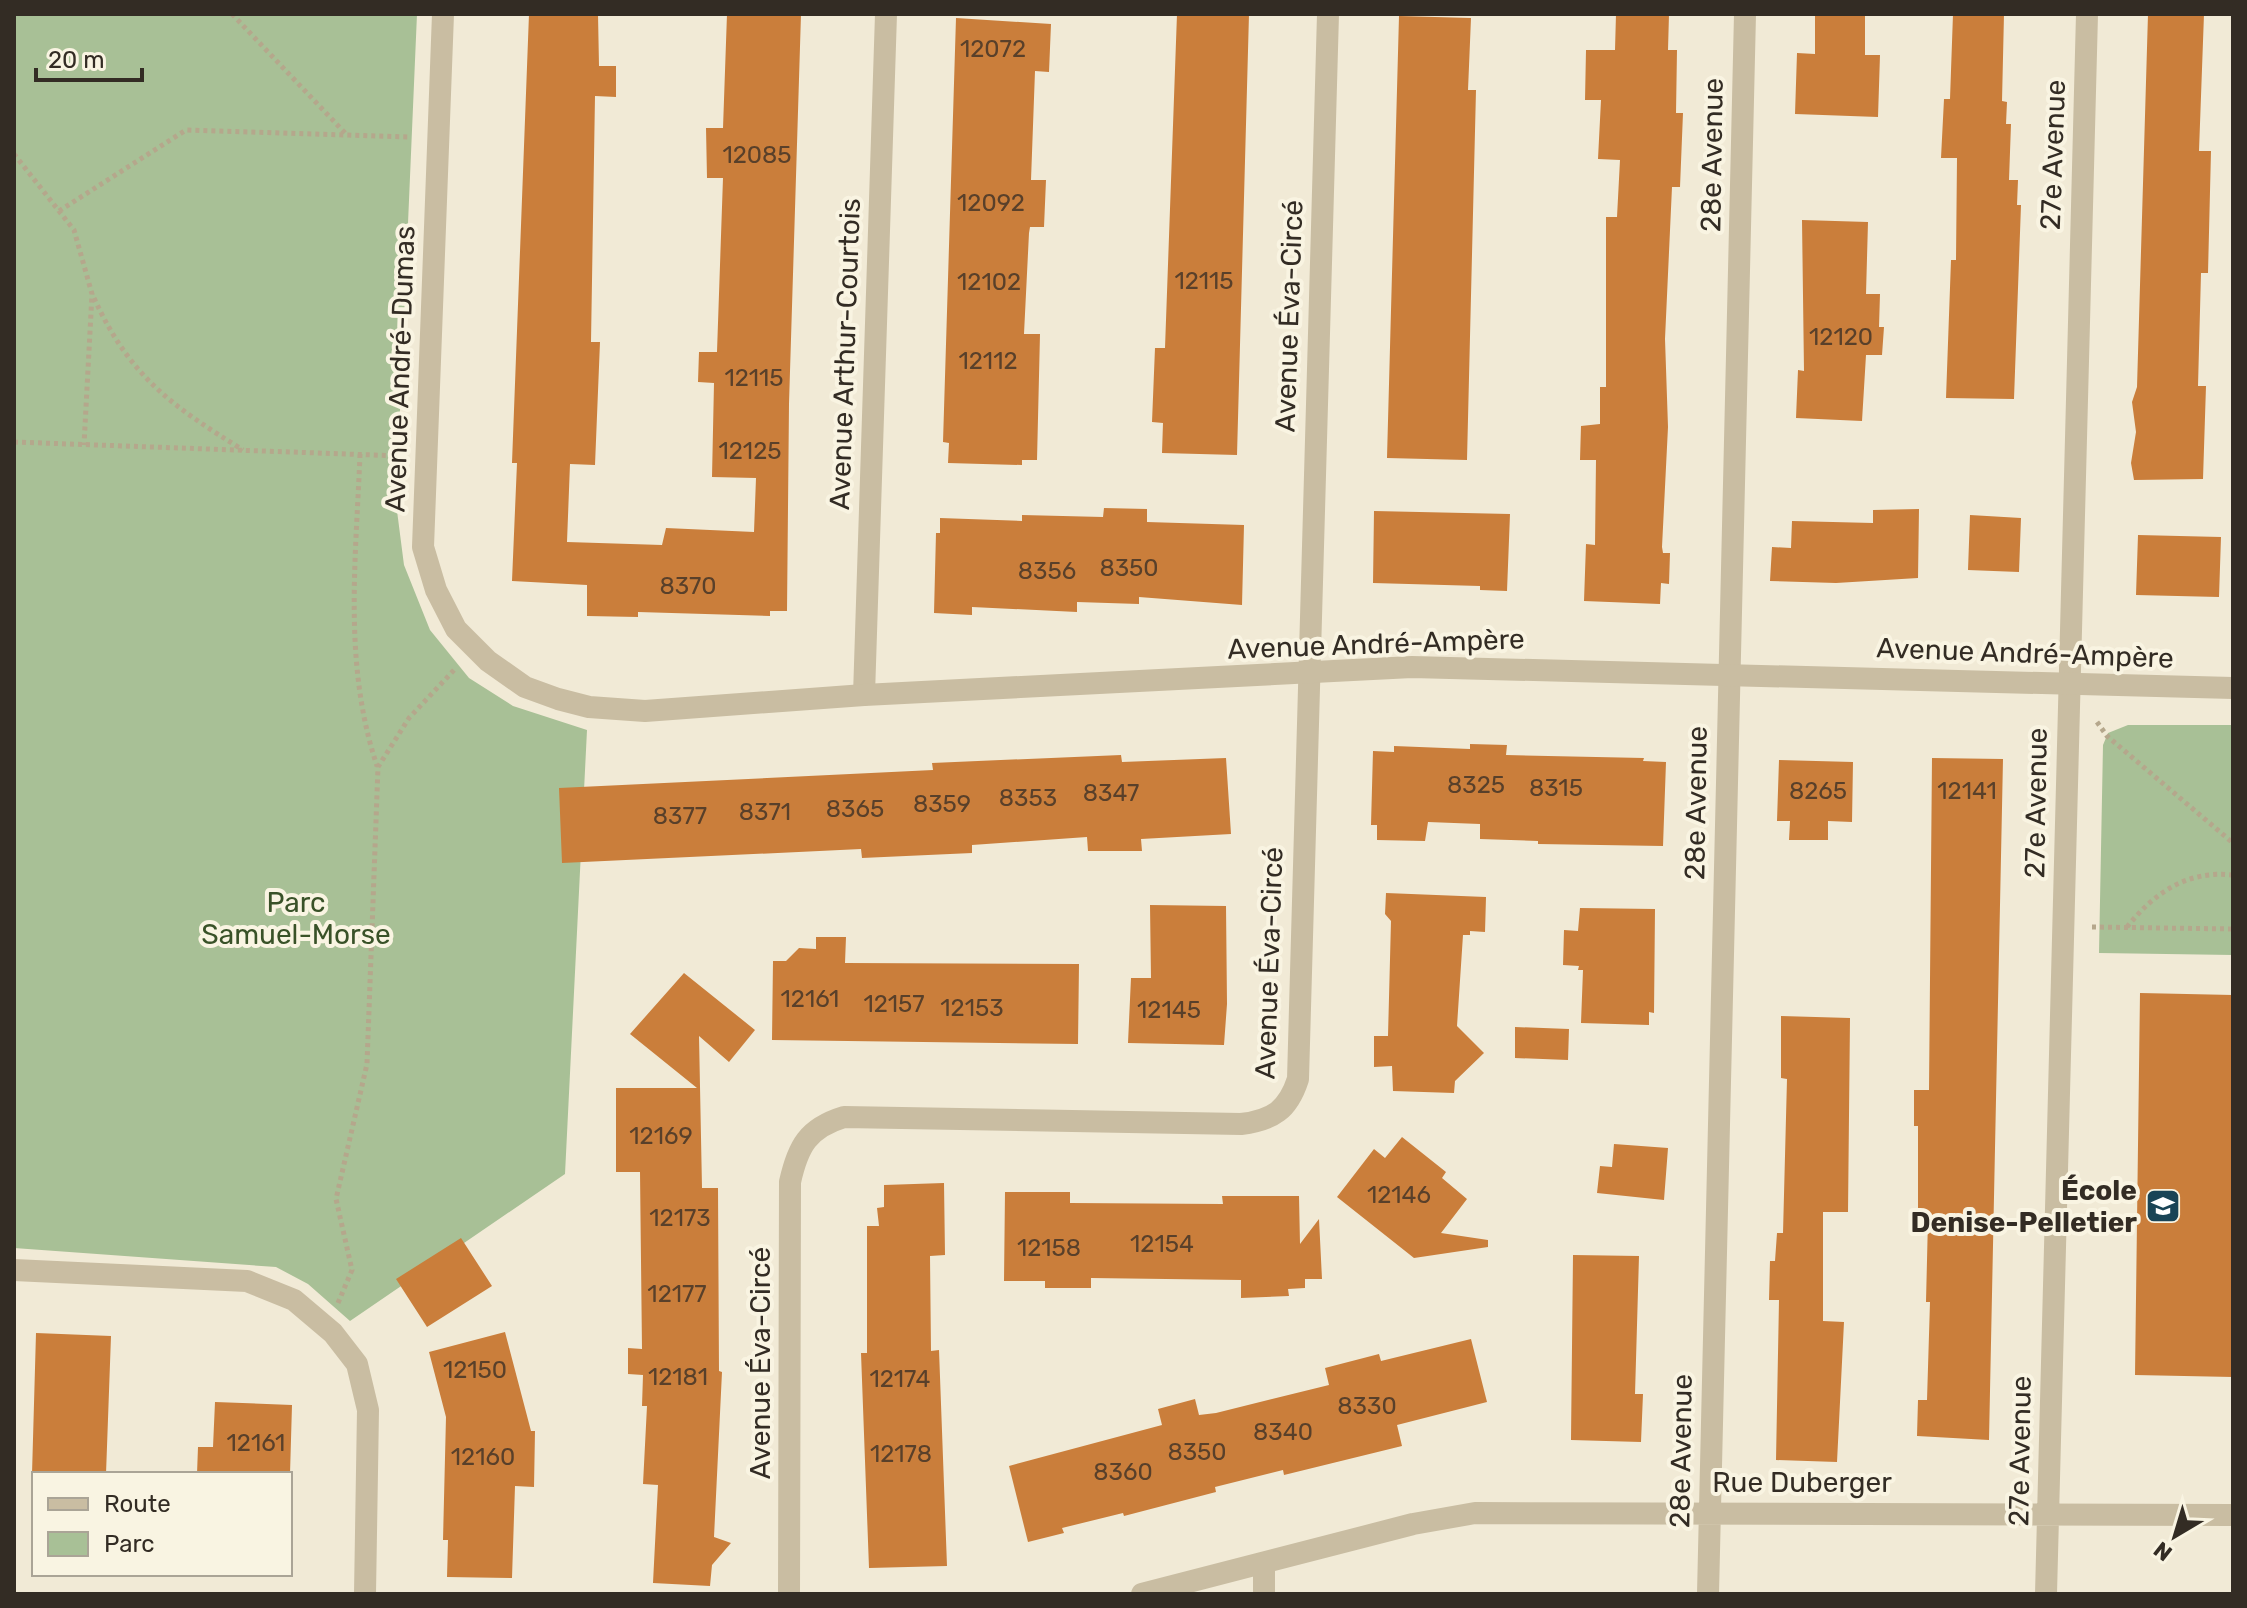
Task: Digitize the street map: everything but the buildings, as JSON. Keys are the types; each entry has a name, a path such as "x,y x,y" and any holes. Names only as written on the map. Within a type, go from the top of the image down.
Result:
{"street":[{"name":"Avenue André-Dumas","path":"443,14 423,547 436,590 456,629 488,661 525,687"},
{"name":"Avenue Arthur-Courtois","path":"864,695 886,14"},
{"name":"Avenue Éva-Circé","path":"789,1594 790,1182 795,1160 806,1139 821,1124 844,1117 1241,1124 1265,1121 1283,1111 1298,1079 1328,14"},
{"name":"28e Avenue","path":"1708,1594 1745,14"},
{"name":"27e Avenue","path":"2046,1594 2087,14"},
{"name":"Avenue André-Ampère","path":"525,687 589,707 645,711 864,695 1427,667 2233,688"},
{"path":"14,1270 247,1281 294,1300 330,1331 357,1364 368,1410 365,1594"},
{"name":"Rue Duberger","path":"1142,1594 1442,1517 1536,1511 2233,1515"},
{"path":"1264,1563 1264,1594"}],"path":[{"path":"232,14 347,135"},
{"path":"59,211 186,130 439,138"},
{"path":"14,154 74,230 92,294 106,324 139,374 191,418 244,450"},
{"path":"84,445 92,294"},
{"path":"14,442 426,457"},
{"path":"330,1331 352,1270 336,1199 367,1064 378,767 364,728 353,655 360,454"},
{"path":"378,767 409,718 475,648"},
{"path":"2069,684 2107,736 2233,843"},
{"path":"2126,927 2167,887 2199,877 2233,875"},
{"path":"2063,926 2233,929"}],"green space":[{"name":"Parc Samuel-Morse","path":"14,14 417,14 396,503 404,565 430,630 469,678 513,706 587,730 565,1174 350,1321 308,1284 276,1267 14,1248"},
{"path":"2128,725 2233,725 2233,955 2099,953 2103,745 2108,733"}],"place":[{"name":"École Denise-Pelletier","path":"2163,1206"}]}
